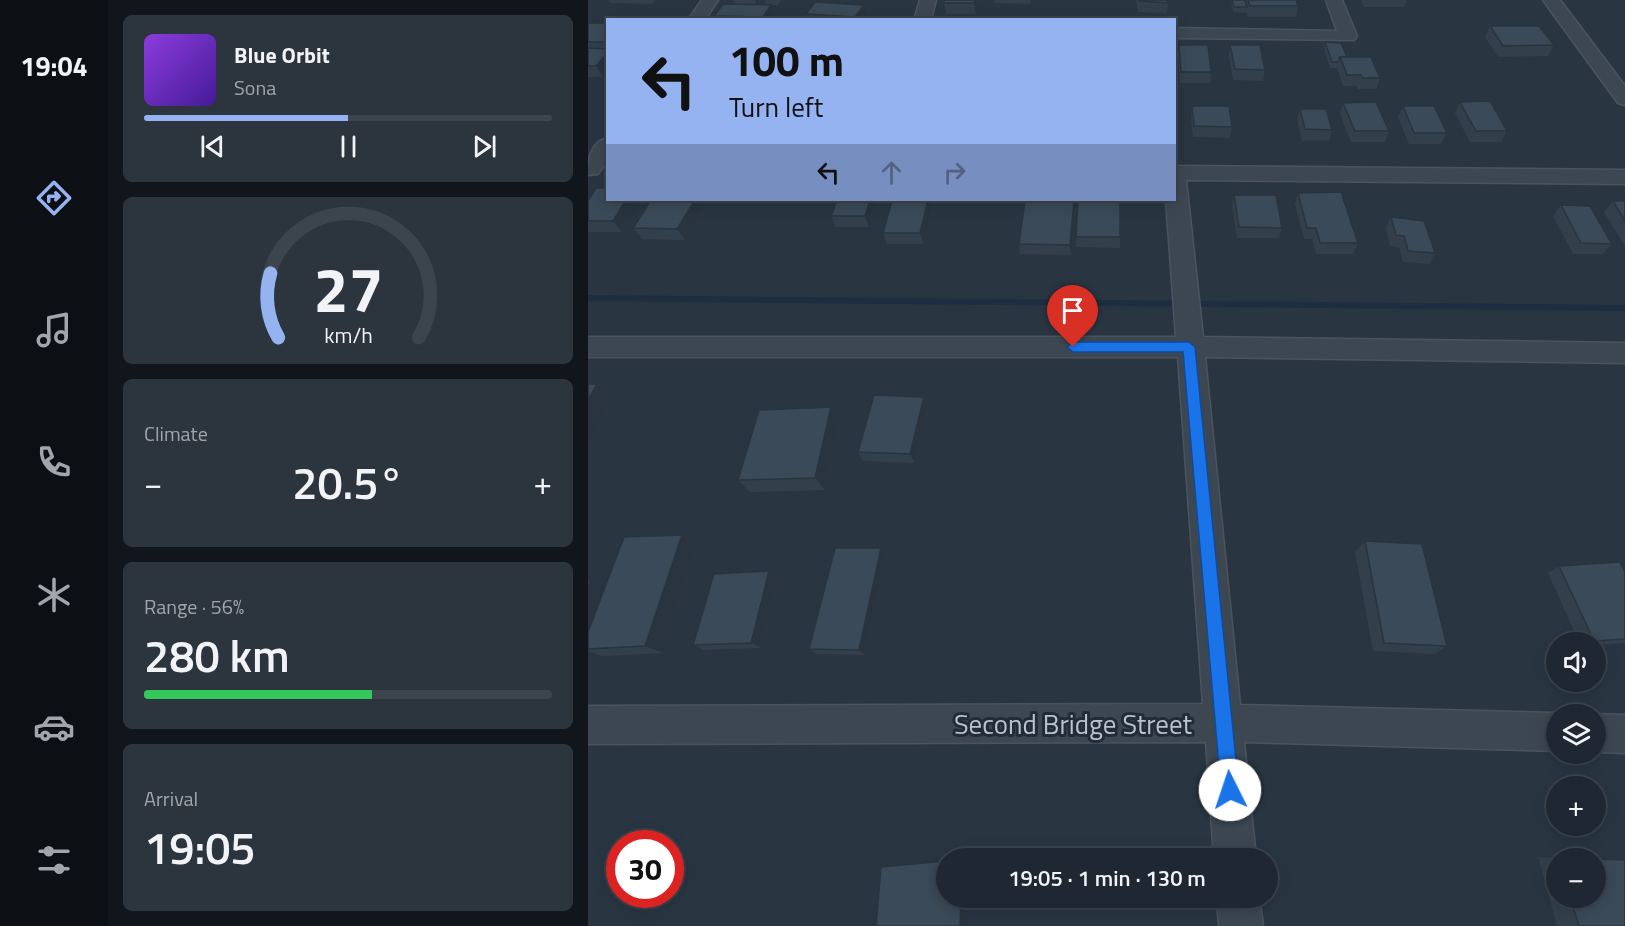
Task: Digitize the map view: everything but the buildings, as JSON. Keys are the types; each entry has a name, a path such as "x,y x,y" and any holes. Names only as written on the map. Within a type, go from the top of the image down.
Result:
{"street":[{"path":"697,18 710,0"},
{"path":"923,18 928,0"},
{"path":"1176,33 1348,36 1334,0"},
{"path":"1551,0 1625,99"},
{"path":"595,169 606,148"},
{"path":"1176,173 1625,177"},
{"path":"1176,186 1234,848"},
{"path":"588,347 1188,335 1625,353"},
{"name":"Second Bridge Street","path":"588,725 1225,723 1546,732"},
{"path":"1606,733 1625,734"},
{"path":"1239,908 1241,926"}],"waterway":[{"path":"588,298 1625,308"}],"route":[{"path":"1073,347 1189,347 1230,790"}]}
